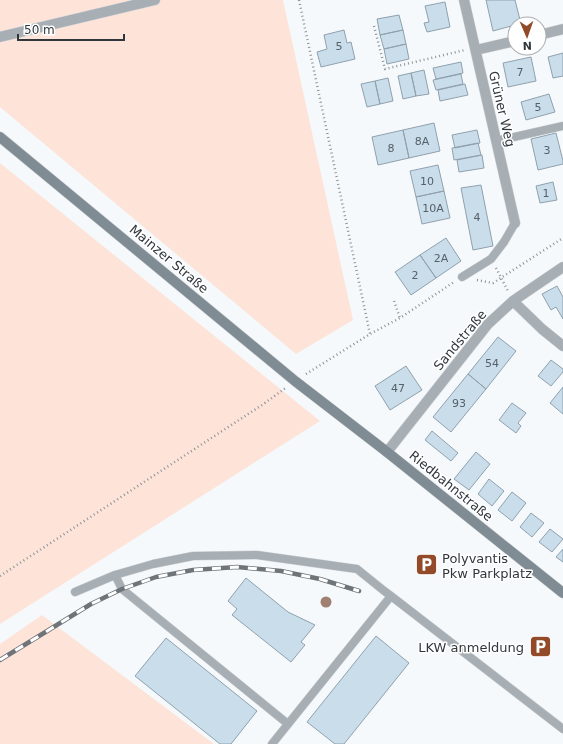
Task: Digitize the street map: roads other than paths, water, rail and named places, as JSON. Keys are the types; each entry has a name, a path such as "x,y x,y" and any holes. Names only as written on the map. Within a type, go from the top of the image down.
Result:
{"main road":[{"name":"Mainzer Straße","path":"0,137 295,381 322,401"},
{"name":"Riedbahnstraße","path":"322,401 563,593"}],"street":[{"path":"0,37 155,0"},
{"name":"Grüner Weg","path":"464,0 515,223"},
{"path":"547,33 563,29"},
{"path":"476,49 507,43"},
{"name":"Sandstraße","path":"387,452 488,324 513,301 563,267"},
{"path":"513,301 542,329 563,346"}],"lane":[{"path":"496,141 563,126"},
{"path":"462,277 491,259 504,242 515,223"},
{"path":"75,592 115,574 192,556 257,554 357,569 563,729"},
{"path":"115,574 122,589 288,724"},
{"path":"272,744 391,596"}],"railway":[{"path":"0,660 91,604 122,589 156,577 193,570 237,567 281,571 320,579 359,591"}],"place":[{"name":"Polyvantis Pkw Parkplatz","path":"426,565"},
{"name":"LKW anmeldung","path":"540,647"}]}
